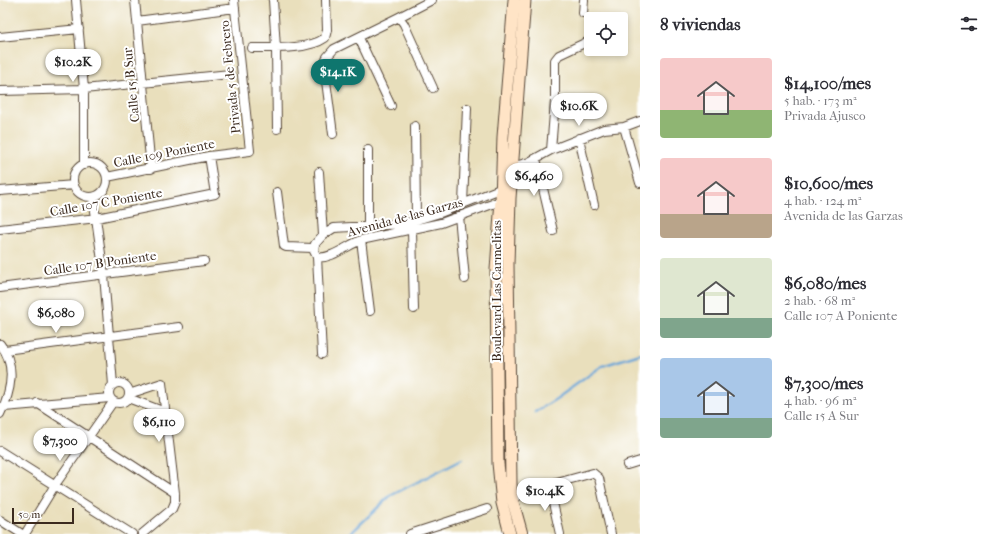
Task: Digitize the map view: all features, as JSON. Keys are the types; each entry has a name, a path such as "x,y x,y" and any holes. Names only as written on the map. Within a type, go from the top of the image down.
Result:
{"main road":[{"name":"Boulevard Las Carmelitas","path":"514,0 506,199 512,498 522,534"},
{"name":"Boulevard Las Carmelitas","path":"507,169 525,0"},
{"name":"Boulevard Las Carmelitas","path":"506,199 496,270 498,463 502,503 510,534"}],"street":[{"path":"76,0 84,88 84,165"},
{"name":"Calle 15 B Sur","path":"135,0 144,82 151,169"},
{"path":"273,0 276,48 277,129"},
{"path":"252,48 276,48 317,44 325,38 327,30 326,0"},
{"path":"333,134 324,66 327,57 334,49 359,38 432,0"},
{"path":"583,13 584,0"},
{"path":"137,21 235,4"},
{"name":"Privada 5 de Febrero","path":"235,4 250,151"},
{"path":"399,17 404,24 433,88"},
{"path":"0,37 79,29"},
{"path":"359,38 391,106"},
{"path":"551,150 555,101 555,60 559,55 584,43"},
{"path":"0,91 84,88 230,74"},
{"path":"464,204 467,108"},
{"path":"507,169 536,159 551,150 579,138 604,129 624,127 640,121"},
{"path":"415,126 416,220"},
{"path":"624,127 640,183"},
{"path":"579,138 594,205"},
{"path":"368,150 368,227"},
{"name":"Calle 109 Poniente","path":"107,176 151,169 209,156 250,151"},
{"name":"Calle 107 C Poniente","path":"0,229 97,218 215,194 209,156"},
{"path":"536,159 553,231"},
{"path":"95,164 104,171 107,176 107,182 102,192 93,197 84,196 74,185 74,175 84,165 95,164"},
{"path":"319,172 323,235"},
{"path":"0,191 74,185"},
{"name":"Avenida de las Garzas","path":"313,248 323,235 340,227 386,226 416,220 464,204 506,187"},
{"path":"277,192 282,244 286,247 313,248 317,257 322,354"},
{"path":"26,534 55,485 111,400 110,389 113,385 110,337 104,275 93,197"},
{"name":"Avenida de las Garzas","path":"317,257 330,256 346,246 361,240 412,230 460,216 506,199"},
{"path":"460,216 465,279"},
{"path":"412,230 414,309"},
{"path":"361,240 370,311"},
{"name":"Calle 107 B Poniente","path":"0,288 204,261"},
{"path":"2,411 10,389 11,381 2,347 110,337 179,327"},
{"path":"113,385 118,383 124,384 128,389 128,396"},
{"path":"2,411 37,403 111,400 120,404 128,396 162,383 175,502 172,509 142,534"},
{"path":"128,396 165,412"},
{"path":"37,403 175,493"},
{"path":"0,451 132,534"},
{"path":"627,465 640,461"},
{"path":"512,498 549,485 593,473 599,478 611,534"},
{"path":"549,485 560,534"},
{"path":"410,534 487,509"},
{"path":"0,520 22,534"}],"waterway":[{"path":"535,412 602,366 640,354"},
{"path":"350,534 390,496 462,459"}]}
